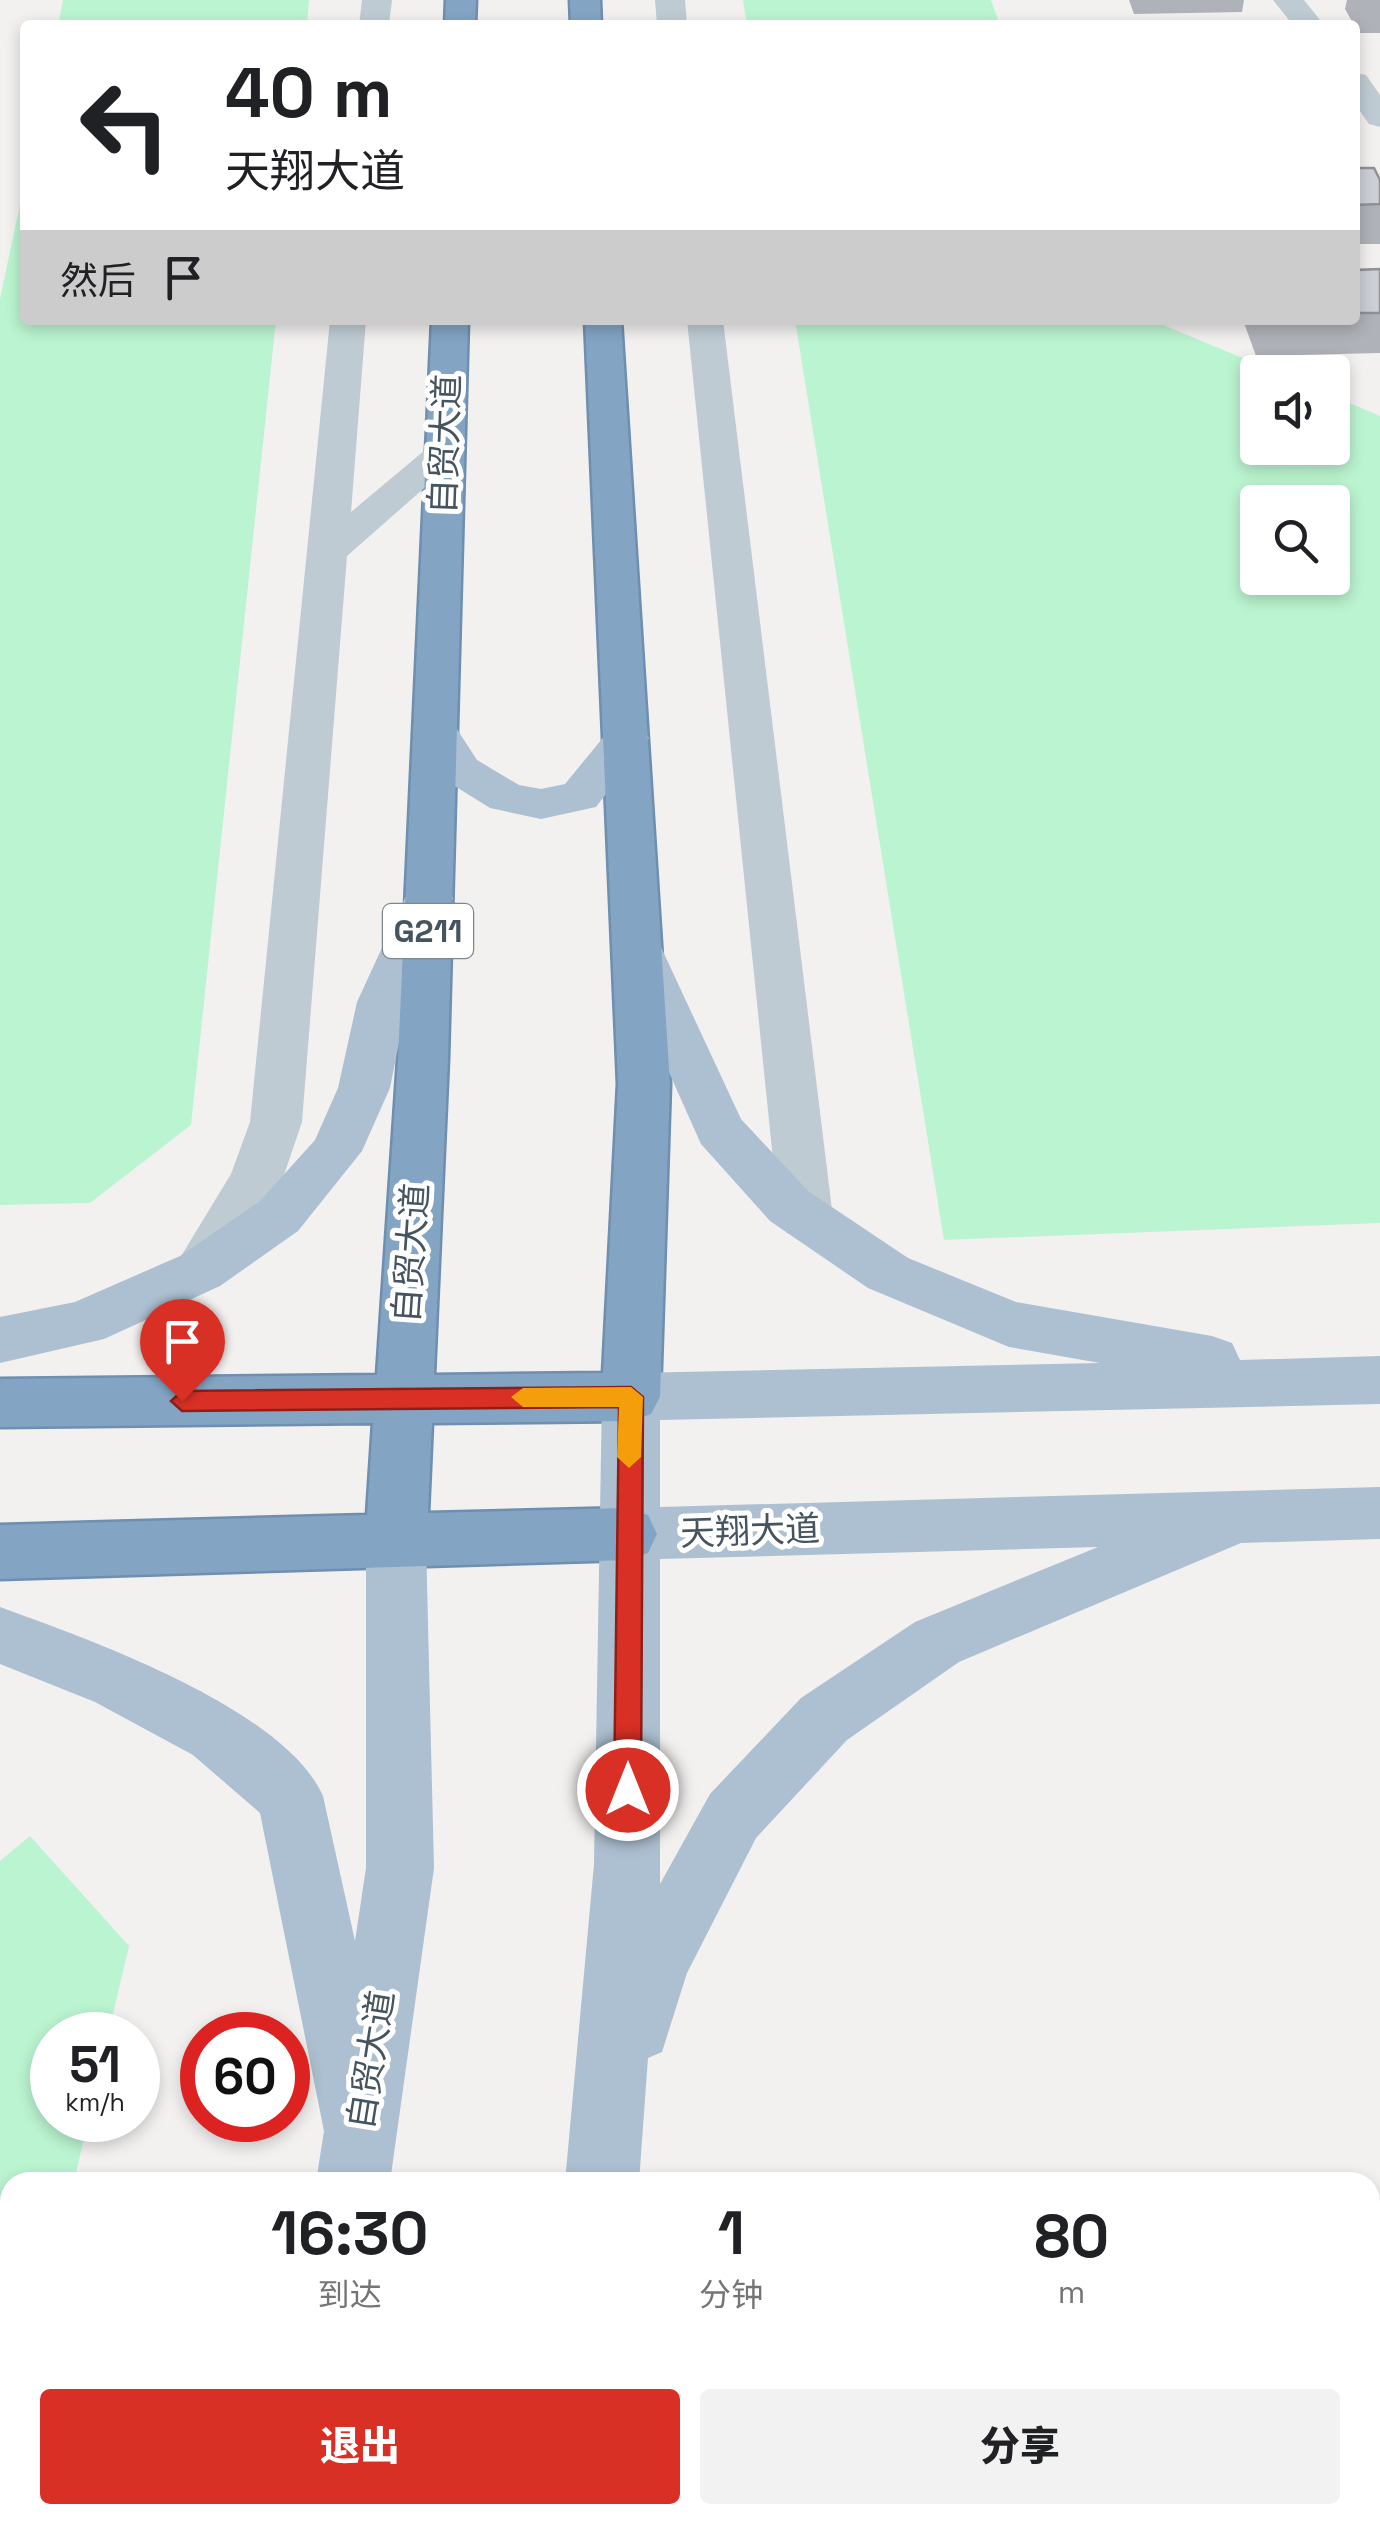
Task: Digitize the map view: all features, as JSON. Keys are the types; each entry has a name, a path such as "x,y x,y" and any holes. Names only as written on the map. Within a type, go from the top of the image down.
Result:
{"highway":[{"name":"自贸大道","path":"396,1542 429,898 450,325"},
{"path":"0,1403 631,1397 644,1084 603,325"},
{"name":"天翔大道","path":"0,1552 628,1534"}],"main road":[{"path":"435,730 461,770 506,797 541,804 580,796 627,738"},
{"path":"0,1340 84,1322 200,1271 279,1216 336,1151 364,1088 382,1002 429,898"},
{"path":"636,945 720,1130 789,1206 888,1274 1009,1324 1174,1354 1374,1380"},
{"path":"604,2161 628,1864 631,1397 1374,1380"},
{"name":"天翔大道","path":"628,1534 1380,1513"},
{"path":"604,2161 655,1963 733,1816 824,1719 937,1642 1237,1517"},
{"name":"自贸大道","path":"356,2156 400,1868 396,1542"},
{"path":"0,1635 118,1682 216,1734 290,1796 356,2156"}],"street":[{"path":"1288,0 1304,20"},
{"path":"1360,89 1380,117"},
{"path":"200,1271 256,1178 276,1122 348,325"},
{"path":"705,325 806,1218"},
{"path":"327,552 445,453"}],"green space":[{"path":"63,0 309,0 307,20 59,20"},
{"path":"743,0 991,0 998,20 746,20"},
{"path":"20,205 20,325 275,325 191,1125 90,1203 0,1205 0,299"},
{"path":"796,325 1163,325 1240,357 1240,465 1350,465 1350,403 1380,416 1380,1223 944,1240"},
{"path":"30,1836 129,1946 113,2012 30,2012 30,2142 83,2142 76,2172 0,2172 0,1861"}],"building":[{"path":"1360,168 1374,168 1380,180 1380,204 1360,205"},
{"path":"1380,269 1380,313 1360,313 1360,270"}],"slow traffic":[{"path":"523,1397 631,1397 629,1457"}],"route":[{"path":"182,1401 631,1397 628,1790"}]}
